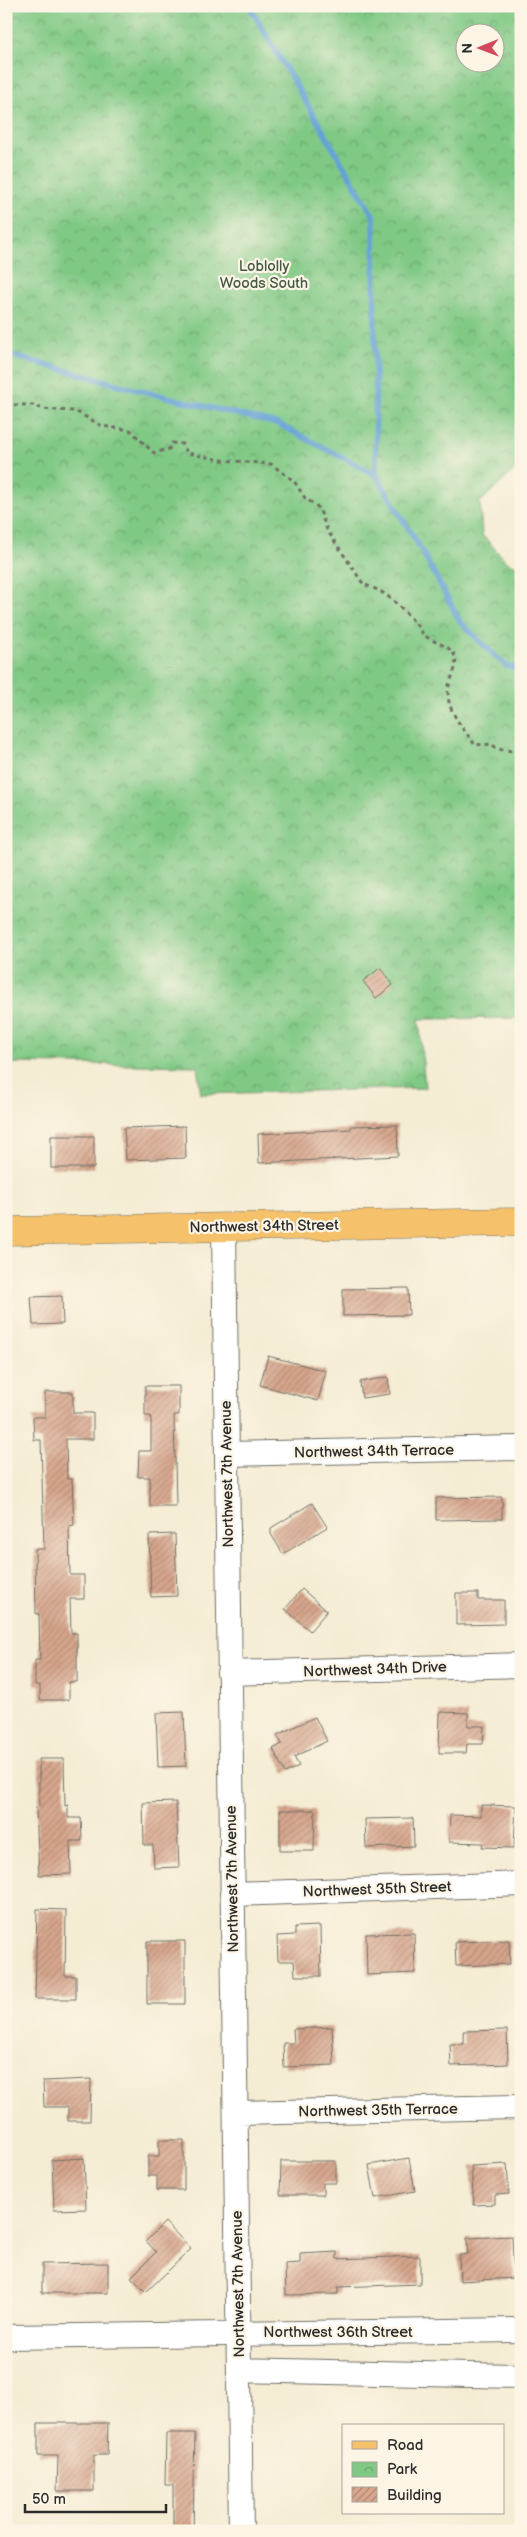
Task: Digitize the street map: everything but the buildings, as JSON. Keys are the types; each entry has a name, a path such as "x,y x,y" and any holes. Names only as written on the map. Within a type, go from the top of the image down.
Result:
{"main road":[{"name":"Northwest 34th Street","path":"6,1231 521,1222"}],"street":[{"name":"Northwest 7th Avenue","path":"224,1228 241,2531"},
{"name":"Northwest 34th Terrace","path":"227,1454 521,1448"},
{"name":"Northwest 34th Drive","path":"229,1673 521,1665"},
{"name":"Northwest 35th Street","path":"232,1894 521,1884"},
{"name":"Northwest 35th Terrace","path":"236,2113 521,2107"},
{"name":"Northwest 36th Street","path":"6,2337 521,2330"},
{"path":"239,2370 521,2376"}],"path":[{"path":"6,405 34,405 43,409 75,411 102,426 130,430 154,453 168,449 172,443 183,444 187,453 221,460 271,464 294,481 305,498 319,508 327,530 364,585 377,589 396,600 401,610 424,635 450,649 455,657 455,674 448,690 450,703 458,722 475,745 492,744 497,749 521,752"}],"green space":[{"name":"Loblolly Woods South","path":"6,6 521,6 521,465 480,502 482,535 507,562 521,568 521,1018 419,1019 425,1088 201,1094 197,1066 6,1063"}],"waterway":[{"path":"249,6 374,217 376,475"},
{"path":"6,354 134,389 278,424 376,475 419,546 461,623 506,666 521,669"}]}
